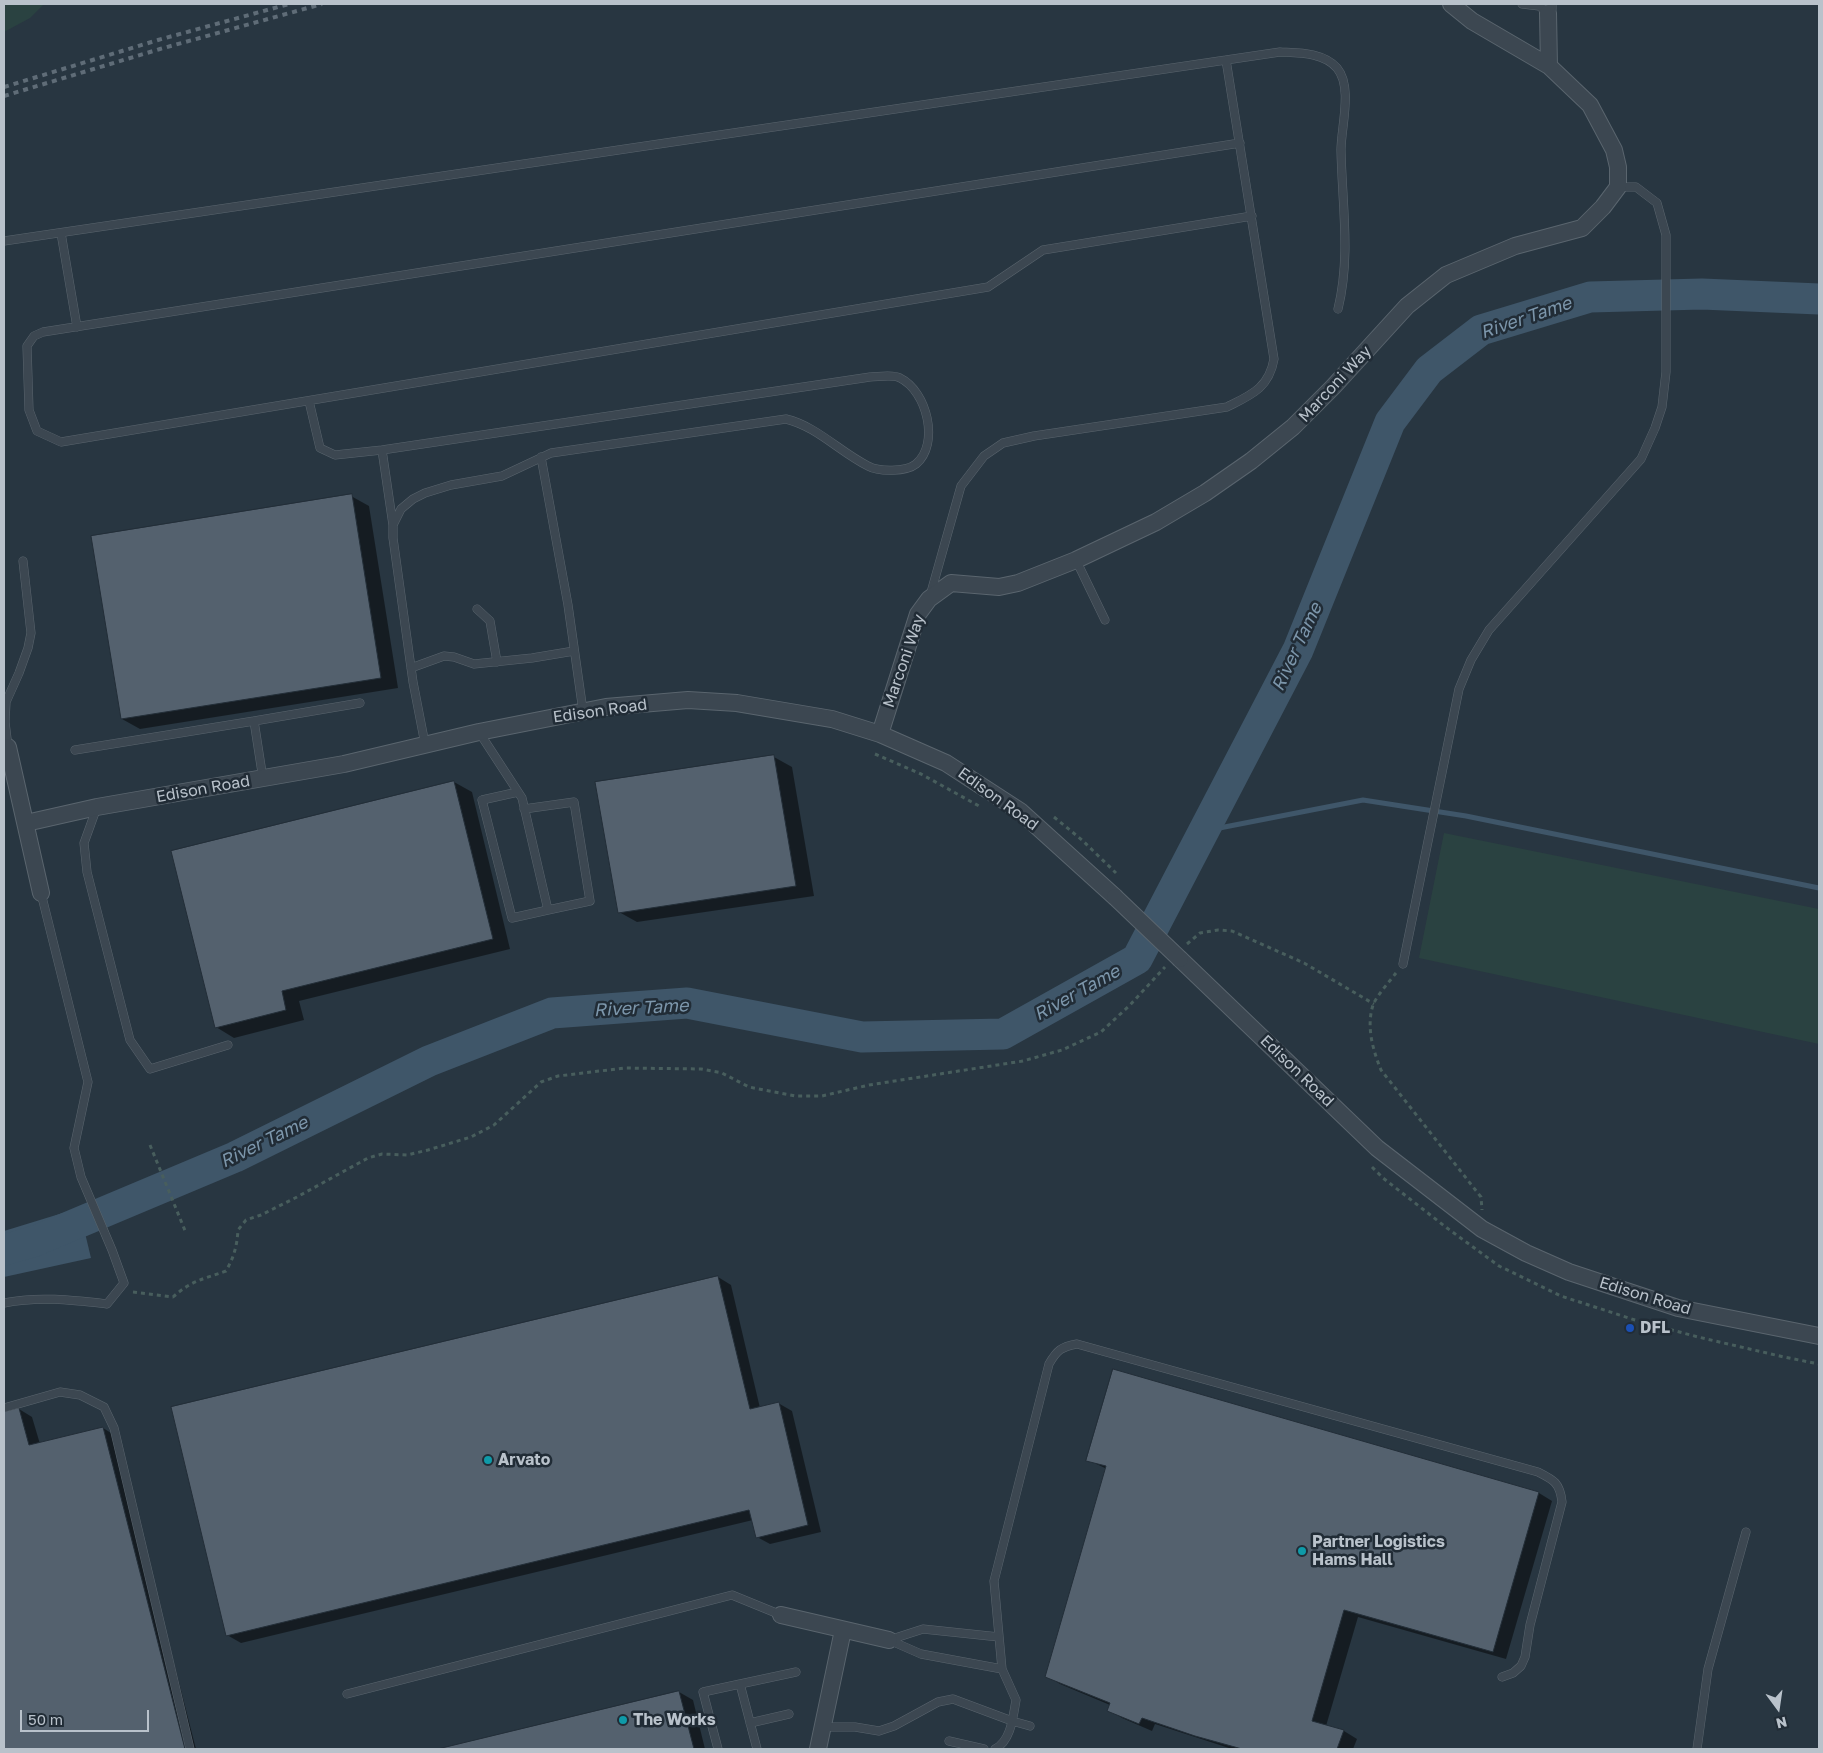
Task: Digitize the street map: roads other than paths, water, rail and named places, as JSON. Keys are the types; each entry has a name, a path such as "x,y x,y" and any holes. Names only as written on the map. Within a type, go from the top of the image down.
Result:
{"street":[{"path":"1451,4 1472,21 1549,66 1590,105 1614,150 1618,167 1618,187"},
{"path":"1549,66 1550,9"},
{"name":"Marconi Way","path":"880,734 918,614 929,599 951,584 999,587 1018,583 1076,560 1156,522 1205,493 1251,461 1293,427 1333,387 1407,306 1446,275 1515,246 1582,228 1603,207 1618,187"},
{"name":"Edison Road","path":"26,823 97,807 344,764 479,732 606,707 688,700 737,703 832,719 880,734 946,763 1020,812 1179,956 1240,1018 1377,1148 1482,1229 1526,1253 1569,1272 1678,1308 1819,1336"},
{"path":"8,747 41,893"},
{"path":"781,1615 889,1640"},
{"path":"818,1749 843,1630"}],"lane":[{"path":"1522,4 1550,9"},
{"path":"4,241 1280,52 1309,54 1328,61 1337,68 1343,78 1345,105 1341,148 1346,237 1344,280 1338,309"},
{"path":"929,599 961,486 984,456 1003,443 1034,436 1227,407 1252,395 1264,384 1272,370 1274,359 1226,60"},
{"path":"1240,143 43,332 34,336 27,346 29,410 37,431 61,442 988,287 1043,250 1252,216"},
{"path":"1403,964 1459,689 1471,660 1489,630 1641,459 1662,407 1666,372 1666,235 1657,203 1636,187 1618,187"},
{"path":"61,233 77,327"},
{"path":"309,401 320,448 336,455 382,450 870,377 900,377 913,388 923,402 928,419 928,441 923,454 915,465 898,471 870,467 799,422 786,419 551,453 502,476 451,485 425,493 413,499 401,509 393,525"},
{"path":"382,450 393,525 392,538 411,668 425,744"},
{"path":"541,457 568,606 583,711"},
{"path":"1076,560 1105,620"},
{"path":"8,747 5,722 6,702 19,674 31,634 22,561"},
{"path":"477,609 490,622 497,662"},
{"path":"411,668 444,656 454,657 474,664 574,651"},
{"path":"75,750 360,703"},
{"path":"254,721 263,779"},
{"path":"479,732 522,798 548,910"},
{"path":"518,792 482,800 512,918 590,901 574,802 524,809"},
{"path":"97,807 87,830 84,856 130,1040 150,1068 228,1045"},
{"path":"4,1303 20,1299 61,1299 107,1304 124,1283 81,1177 74,1148 88,1082 41,893"},
{"path":"995,1749 1006,1740 1016,1700 1002,1669 994,1581 1049,1364 1055,1352 1065,1346 1077,1344 1538,1472 1551,1479 1558,1486 1562,1502 1530,1625 1525,1657 1521,1666 1513,1673 1502,1677"},
{"path":"4,1408 60,1392 80,1395 104,1407 114,1428 190,1749"},
{"path":"1697,1749 1708,1669 1746,1532"},
{"path":"347,1694 732,1595 781,1615"},
{"path":"889,1640 923,1629 998,1637"},
{"path":"889,1640 921,1654 1002,1669"},
{"path":"718,1749 703,1692 796,1672"},
{"path":"740,1684 756,1749"},
{"path":"823,1727 855,1727 879,1731 894,1726 938,1702 953,1699 1012,1722 1030,1726"},
{"path":"750,1723 789,1714"},
{"path":"949,1741 984,1749"}],"water":[{"path":"79,1208 91,1258 4,1277 4,1231"}],"waterway":[{"name":"River Tame","path":"4,1250 35,1241 235,1157 429,1061 552,1013 687,1003 862,1037 1003,1034 1137,959 1298,650 1390,422 1429,370 1481,330 1590,297 1702,294 1819,299"},
{"path":"1204,831 1363,800 1466,816 1819,888"}],"railway":[{"path":"4,87 158,40 289,4"},
{"path":"4,96 160,49 322,4"}],"place":[{"name":"DFL","path":"1630,1328"},
{"name":"Arvato","path":"488,1460"},
{"name":"Partner Logistics Hams Hall","path":"1302,1551"},
{"name":"The Works","path":"623,1720"}]}
